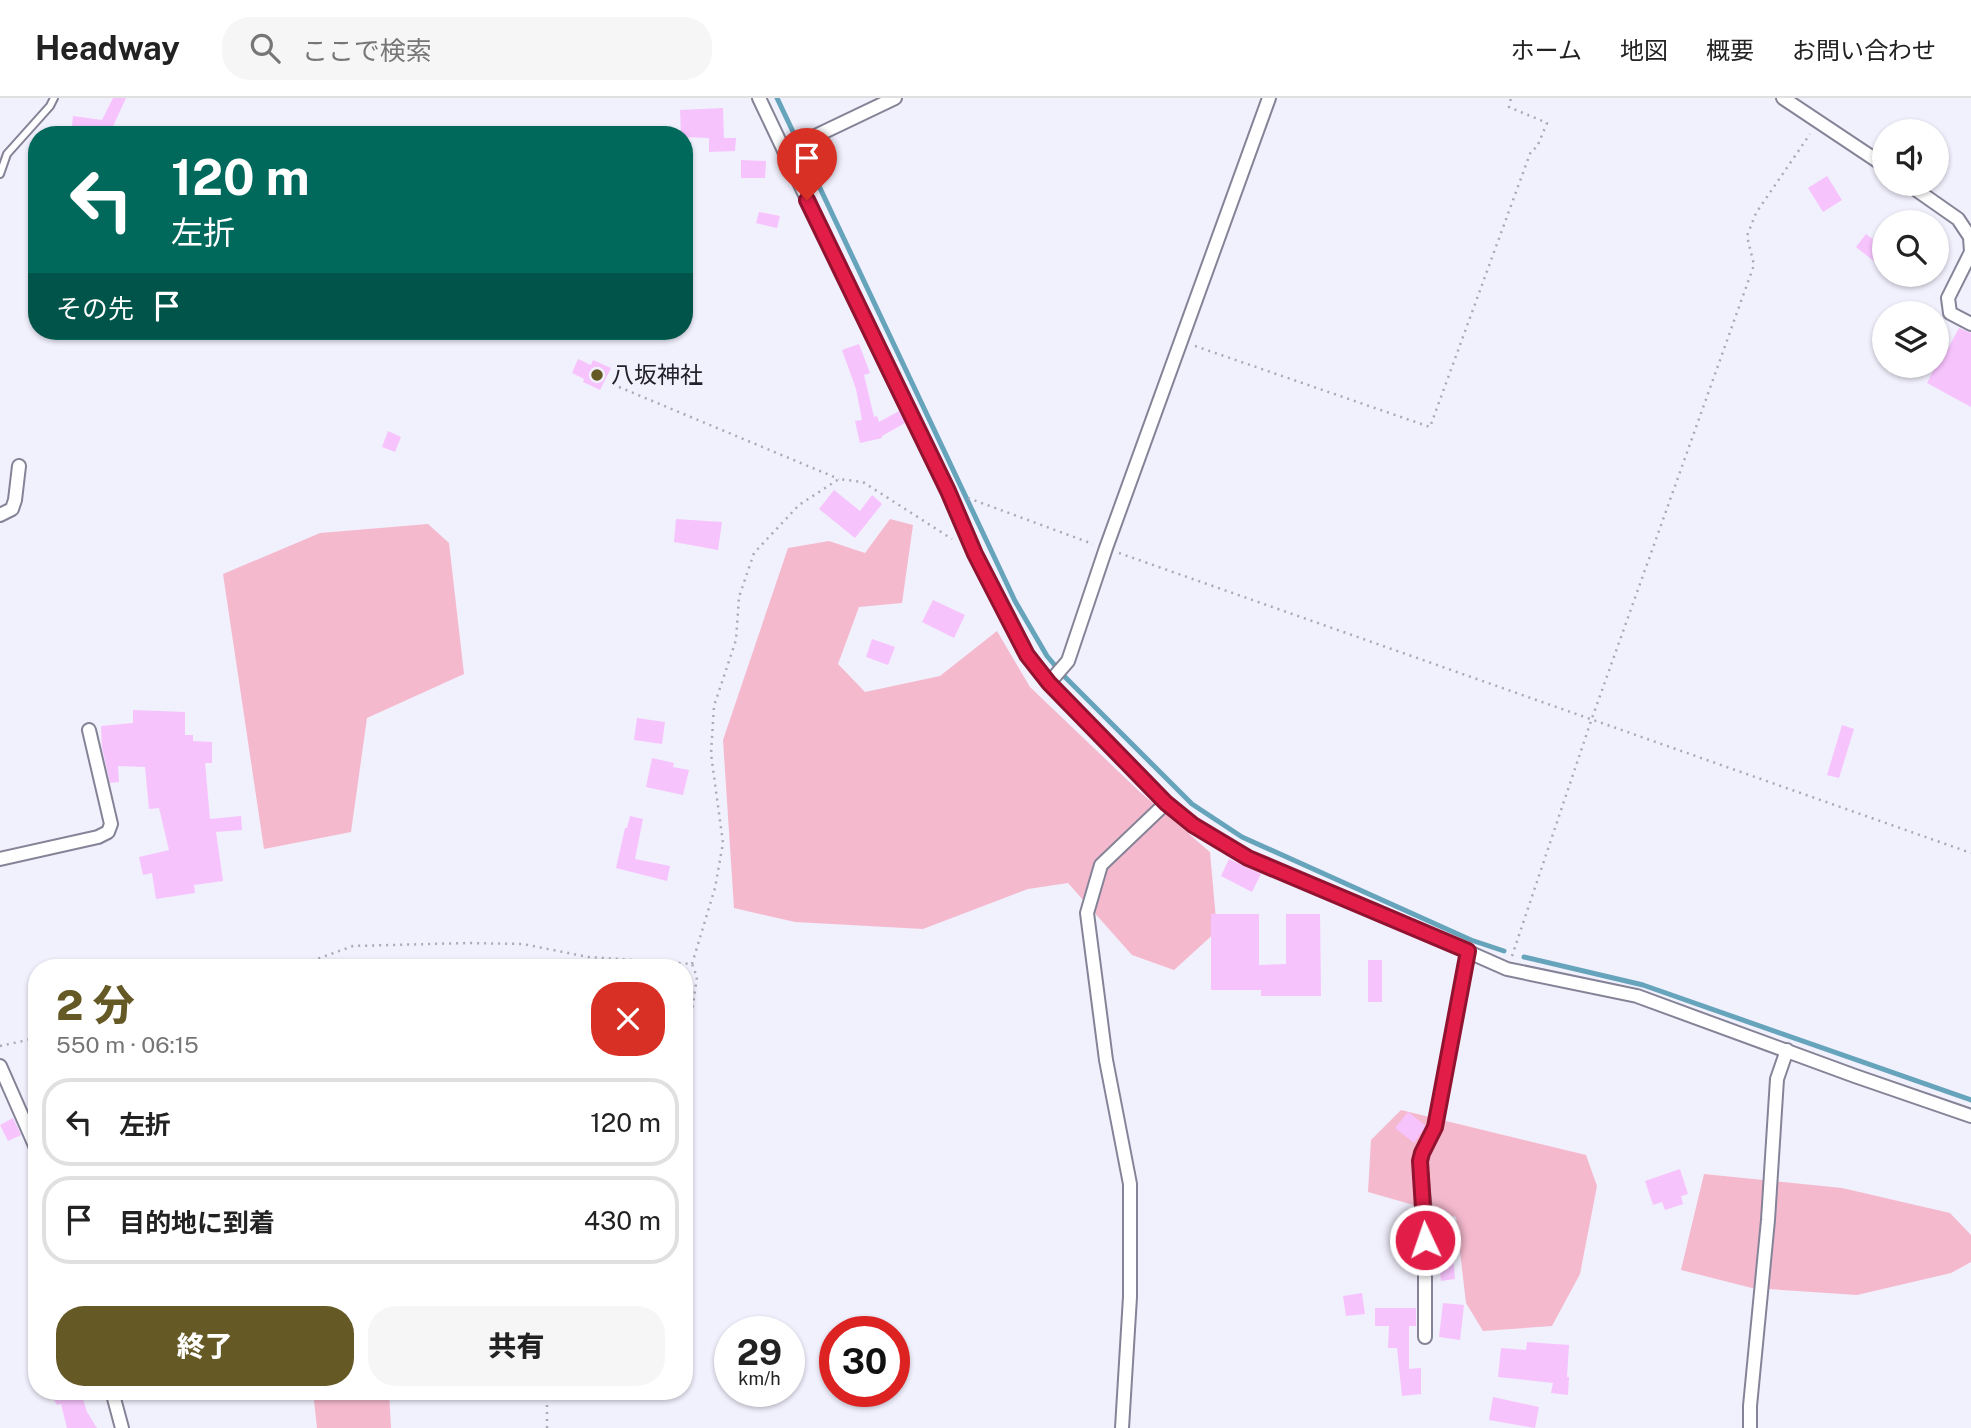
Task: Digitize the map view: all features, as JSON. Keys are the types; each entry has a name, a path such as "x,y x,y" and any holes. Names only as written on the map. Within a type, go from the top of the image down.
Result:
{"street":[{"path":"759,98 948,491 975,554 1021,645 1166,803 1193,825 1248,858 1507,969 1637,996 1971,1116"},
{"path":"784,151 895,98"},
{"path":"1051,680 1065,664 1269,98"},
{"path":"1783,98 1872,157"},
{"path":"1925,196 1958,219 1970,237 1971,252 1948,298 1950,313 1971,324"},
{"path":"0,515 12,509 19,466"},
{"path":"0,859 98,837 108,832 111,824 89,730"},
{"path":"1122,1428 1130,1297 1130,1184 1106,1060 1087,913 1101,865 1166,803"},
{"path":"1425,1338 1425,1212 1420,1161 1435,1127 1468,951"},
{"path":"1750,1428 1777,1079 1787,1050"},
{"path":"0,1066 28,1130"},
{"path":"115,1400 122,1428"}],"lane":[{"path":"33,126 50,107 54,98"},
{"path":"0,174 7,154 28,131"}],"path":[{"path":"1182,341 1430,427 1531,151 1537,147 1547,123 1509,107 1511,98"},
{"path":"1507,969 1591,721 1754,265 1747,236 1756,213 1819,120"},
{"path":"618,387 839,479 863,482 975,554"},
{"path":"693,961 715,888 723,843 711,754 714,706 736,640 739,597 754,553 799,505 839,479"},
{"path":"972,500 1591,721 1971,853"},
{"path":"317,959 353,946 468,943 523,944 588,957 618,959"},
{"path":"693,967 697,977 693,1005"},
{"path":"0,1046 28,1040"},
{"path":"547,1400 547,1428"}],"shaded area":[{"path":"890,519 913,525 902,603 859,607 838,664 865,692 940,676 997,631 1030,687 1140,792 1210,852 1217,931 1174,970 1132,955 1068,883 1028,889 923,929 795,922 734,908 723,740 788,548 829,541 865,553"},
{"path":"428,524 449,543 464,674 367,718 351,832 264,849 223,574 320,533"},
{"path":"1401,1110 1586,1155 1597,1186 1580,1274 1552,1326 1483,1331 1466,1303 1456,1217 1368,1192 1371,1140"},
{"path":"1704,1174 1842,1188 1950,1213 1971,1235 1971,1262 1951,1273 1857,1295 1752,1288 1681,1270"},
{"path":"314,1400 389,1400 391,1428 317,1428"}],"building":[{"path":"113,98 126,98 113,126 72,126 73,116 102,120"},
{"path":"723,108 724,138 736,138 735,151 709,152 709,138 693,137 693,126 681,126 680,110"},
{"path":"741,160 766,161 765,178 741,178"},
{"path":"1827,176 1842,200 1823,212 1808,188"},
{"path":"759,212 780,216 777,228 756,223"},
{"path":"1866,234 1872,239 1872,260 1856,247"},
{"path":"1959,328 1971,333 1971,407 1927,383 1930,378 1949,378 1949,347"},
{"path":"859,344 870,373 864,375 874,417 877,416 879,422 899,411 905,423 882,438 860,443 855,421 862,420 856,389 842,350"},
{"name":"八坂神社","path":"578,359 591,365 593,360 611,368 600,390 572,373"},
{"path":"388,431 401,437 395,452 382,447"},
{"path":"834,490 860,511 872,495 882,504 855,538 819,509"},
{"path":"676,519 722,522 718,550 674,542"},
{"path":"933,600 965,615 954,638 922,622"},
{"path":"872,639 895,647 888,665 866,657"},
{"path":"133,710 185,712 185,735 193,735 193,741 212,742 212,763 205,763 210,819 241,816 242,830 216,832 223,881 194,885 195,893 156,899 152,873 143,875 139,857 169,850 159,808 149,809 145,767 118,766 119,782 110,783 102,748 101,726 133,723"},
{"path":"637,718 665,722 662,744 634,740"},
{"path":"1842,725 1854,729 1839,778 1827,775"},
{"path":"652,758 689,770 683,795 646,787"},
{"path":"630,816 643,819 635,859 670,866 667,881 616,868"},
{"path":"1229,859 1261,874 1252,892 1221,876"},
{"path":"1211,914 1259,914 1259,965 1286,964 1286,914 1320,914 1321,996 1261,996 1261,990 1211,990"},
{"path":"1368,960 1382,960 1382,1002 1368,1002"},
{"path":"1408,1112 1426,1126 1414,1143 1395,1128"},
{"path":"13,1118 21,1135 8,1141 0,1125"},
{"path":"1680,1169 1688,1194 1681,1196 1683,1204 1665,1210 1662,1202 1653,1205 1645,1181"},
{"path":"1453,1254 1455,1279 1441,1281 1438,1256"},
{"path":"1362,1293 1365,1314 1346,1316 1343,1296"},
{"path":"1443,1303 1464,1305 1460,1340 1439,1337"},
{"path":"1375,1308 1416,1308 1416,1326 1409,1326 1409,1369 1421,1368 1421,1394 1402,1396 1397,1348 1388,1348 1389,1326 1375,1326"},
{"path":"1527,1342 1569,1345 1568,1395 1551,1393 1553,1383 1498,1377 1501,1348 1526,1350"},
{"path":"1493,1397 1539,1407 1535,1428 1489,1420"},
{"path":"54,1400 83,1400 97,1428 67,1428 61,1404 57,1405"}],"waterway":[{"path":"777,98 795,136"},
{"path":"802,150 1015,601 1047,656 1063,675 1192,804 1242,837 1471,940 1504,951"},
{"path":"1524,957 1643,985 1971,1100"}],"place":[{"name":"八坂神社","path":"597,375"}],"route":[{"path":"807,200 948,491 1009,624 1027,655 1049,683 1166,803 1217,841 1248,858 1468,951 1435,1127 1420,1161 1425,1240"}]}
